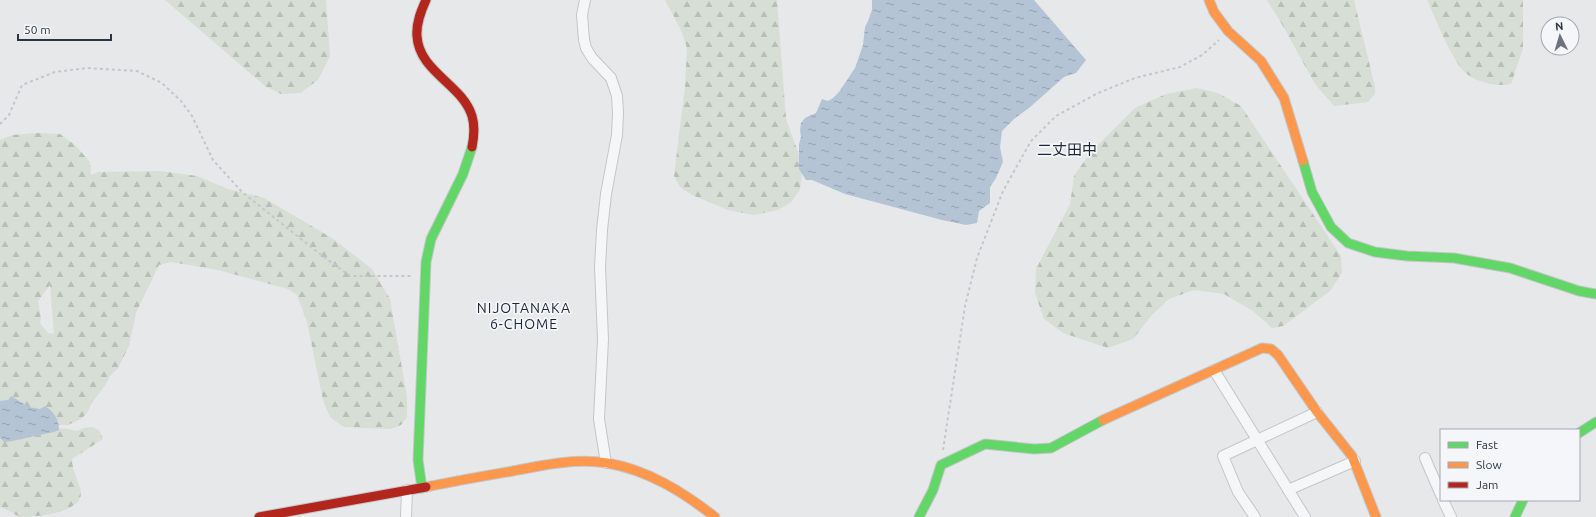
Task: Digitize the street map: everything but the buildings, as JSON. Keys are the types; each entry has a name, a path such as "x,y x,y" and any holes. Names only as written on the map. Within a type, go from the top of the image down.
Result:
{"street":[{"path":"422,488 418,460 425,276 430,242 470,158 474,128 471,113 460,97 440,77 425,58 418,44 416,37 418,23 426,0"},
{"path":"585,0 582,15 586,48 592,58 611,78 617,96 618,114 617,135 605,201 600,267 603,338 599,419 606,463"},
{"path":"1209,0 1214,12 1228,31 1261,61 1284,98 1312,192 1331,227 1348,243 1374,252 1407,256 1454,258 1510,268 1579,291 1596,294"},
{"path":"919,517 933,490 941,465 985,444 1034,449 1051,448 1095,424 1262,348 1271,348 1278,355 1317,412 1352,456 1376,517"},
{"path":"1214,370 1305,517"},
{"path":"1255,517 1238,492 1223,456 1317,412"},
{"path":"1580,432 1596,422"},
{"path":"1425,458 1440,493"},
{"path":"1288,490 1355,461"},
{"path":"259,517 551,464 585,462 606,463 638,471 692,498 715,517"},
{"path":"406,517 407,490"},
{"path":"1443,501 1451,517"},
{"path":"1516,517 1523,501"}],"path":[{"path":"941,465 965,306 977,258 1003,190 1031,141 1056,116 1098,93 1135,78 1180,67 1202,55 1228,31"},
{"path":"0,124 9,115 22,85 55,72 87,68 137,71 162,83 181,101 192,116 213,160 242,192 350,276 425,276"}],"green space":[{"path":"165,0 326,0 330,56 318,80 300,93 281,94 265,86"},
{"path":"665,0 777,0 786,119 799,155 802,173 800,190 791,202 778,210 754,215 728,210 692,195 680,187 674,176 685,87 687,48 681,30"},
{"path":"1267,0 1354,0 1375,87 1375,94 1368,102 1334,106 1315,84"},
{"path":"1427,0 1523,0 1523,48 1511,84 1494,85 1483,82 1467,74 1462,69 1450,51"},
{"path":"1197,88 1218,93 1241,106 1341,256 1342,273 1330,291 1283,326 1272,328 1253,311 1224,294 1194,290 1169,299 1152,315 1133,339 1108,348 1063,333 1044,319 1035,293 1036,269 1070,204 1074,176 1090,153 1135,108 1166,94"},
{"path":"37,133 60,134 75,145 90,162 91,175 98,172 160,171 197,176 228,189 264,198 332,238 372,269 390,299 407,397 407,417 401,425 390,429 344,427 330,417 323,400 307,322 297,295 288,289 218,270 171,262 159,265 136,313 129,346 118,368 110,376 91,404 87,413 81,419 68,425 55,425 0,406 0,140 12,135","holes":["50,285 54,334 48,333 40,323 41,319 38,301"]},
{"path":"92,427 99,430 103,439 72,459 73,469 81,490 79,500 73,506 66,510 47,515 22,517 0,507 0,433 48,428 77,431"}],"water":[{"path":"872,0 1034,0 1086,60 1076,73 1064,77 1002,131 1000,147 1003,162 990,187 990,203 979,211 977,223 966,225 942,220 845,194 812,180 806,180 799,169 801,123 805,118 816,113 822,99 828,101 839,92 855,68 863,45 865,27 872,10"},
{"path":"11,396 29,407 40,409 45,406 55,416 58,422 59,430 4,442 0,438 0,401 8,400"}],"traffic: fast":[{"path":"422,488 418,460 426,262 431,239 463,174 472,147"},
{"path":"1303,161 1312,192 1331,227 1348,243 1375,252 1407,256 1454,258 1510,268 1579,291 1596,294"},
{"path":"919,517 933,490 941,465 985,444 1034,449 1051,448 1103,420"},
{"path":"1580,432 1596,422"},
{"path":"1515,517 1523,501"}],"traffic: slow":[{"path":"1209,0 1214,12 1228,31 1261,61 1284,98 1303,161"},
{"path":"1103,420 1262,348 1271,349 1278,355 1317,412 1352,456 1376,517"},
{"path":"426,487 548,465 583,461 607,463 637,471 664,483 715,517"}],"traffic: jam":[{"path":"426,0 417,26 417,36 420,48 425,59 433,69 467,105 474,124 472,147"},
{"path":"259,517 426,487"}],"district":[{"name":"二丈田中","path":"1067,150"},
{"name":"NIJOTANAKA 6-CHOME","path":"524,316"}]}
